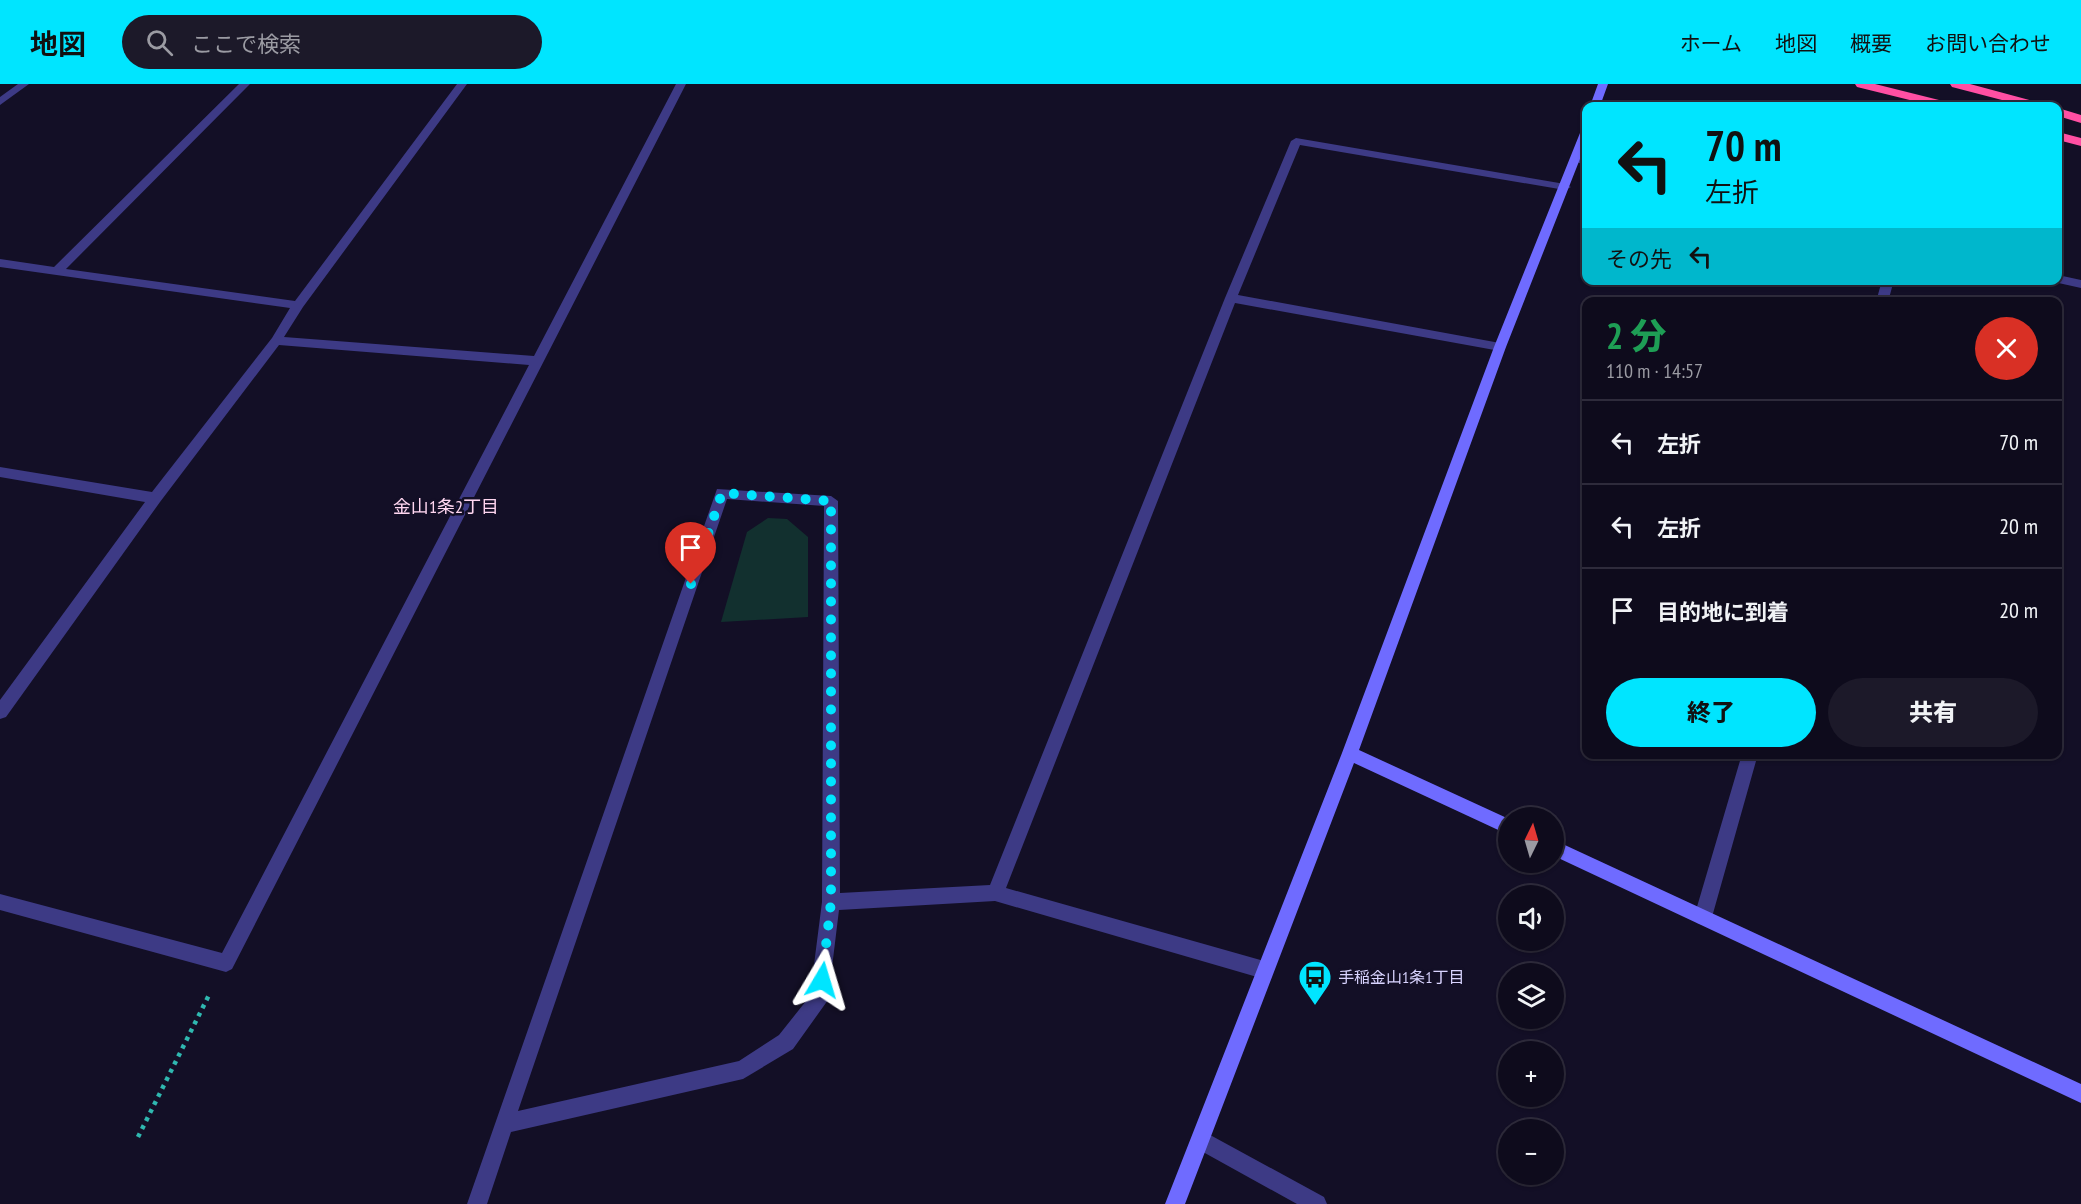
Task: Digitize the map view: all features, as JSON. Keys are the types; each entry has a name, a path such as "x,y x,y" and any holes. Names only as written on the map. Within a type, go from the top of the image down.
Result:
{"highway":[{"path":"1861,84 1931,102"},
{"path":"1956,84 2022,102"},
{"path":"2062,113 2081,119"},
{"path":"2062,137 2081,142"}],"street":[{"path":"0,102 24,84"},
{"path":"56,272 245,84"},
{"path":"0,711 155,498 276,341 298,305 462,84"},
{"path":"0,902 226,963 681,84"},
{"path":"1596,102 1603,84"},
{"path":"995,893 1231,297 1296,141 1565,188"},
{"path":"1175,1204 1350,753 1500,347 1565,188 1581,160"},
{"path":"0,263 298,305"},
{"path":"2062,280 2081,284"},
{"path":"1231,297 1500,347"},
{"path":"276,341 538,361"},
{"path":"0,472 155,498"},
{"path":"477,1204 722,493 831,501 831,902 819,1000 786,1042 743,1070 505,1124"},
{"path":"1350,753 1498,822"},
{"path":"1703,917 1749,759"},
{"path":"1564,853 2081,1094"},
{"path":"831,902 995,893 1264,970"},
{"path":"1201,1140 1317,1204"}],"path":[{"path":"138,1137 226,963"}],"green space":[{"path":"768,518 787,519 808,537 808,617 721,622 747,532"}],"place":[{"name":"手稲金山1条1丁目","path":"1315,1006"}],"district":[{"name":"金山1条2丁目","path":"446,507"}],"route":[{"path":"691,584 722,493 831,501 831,902 822,980"}]}
